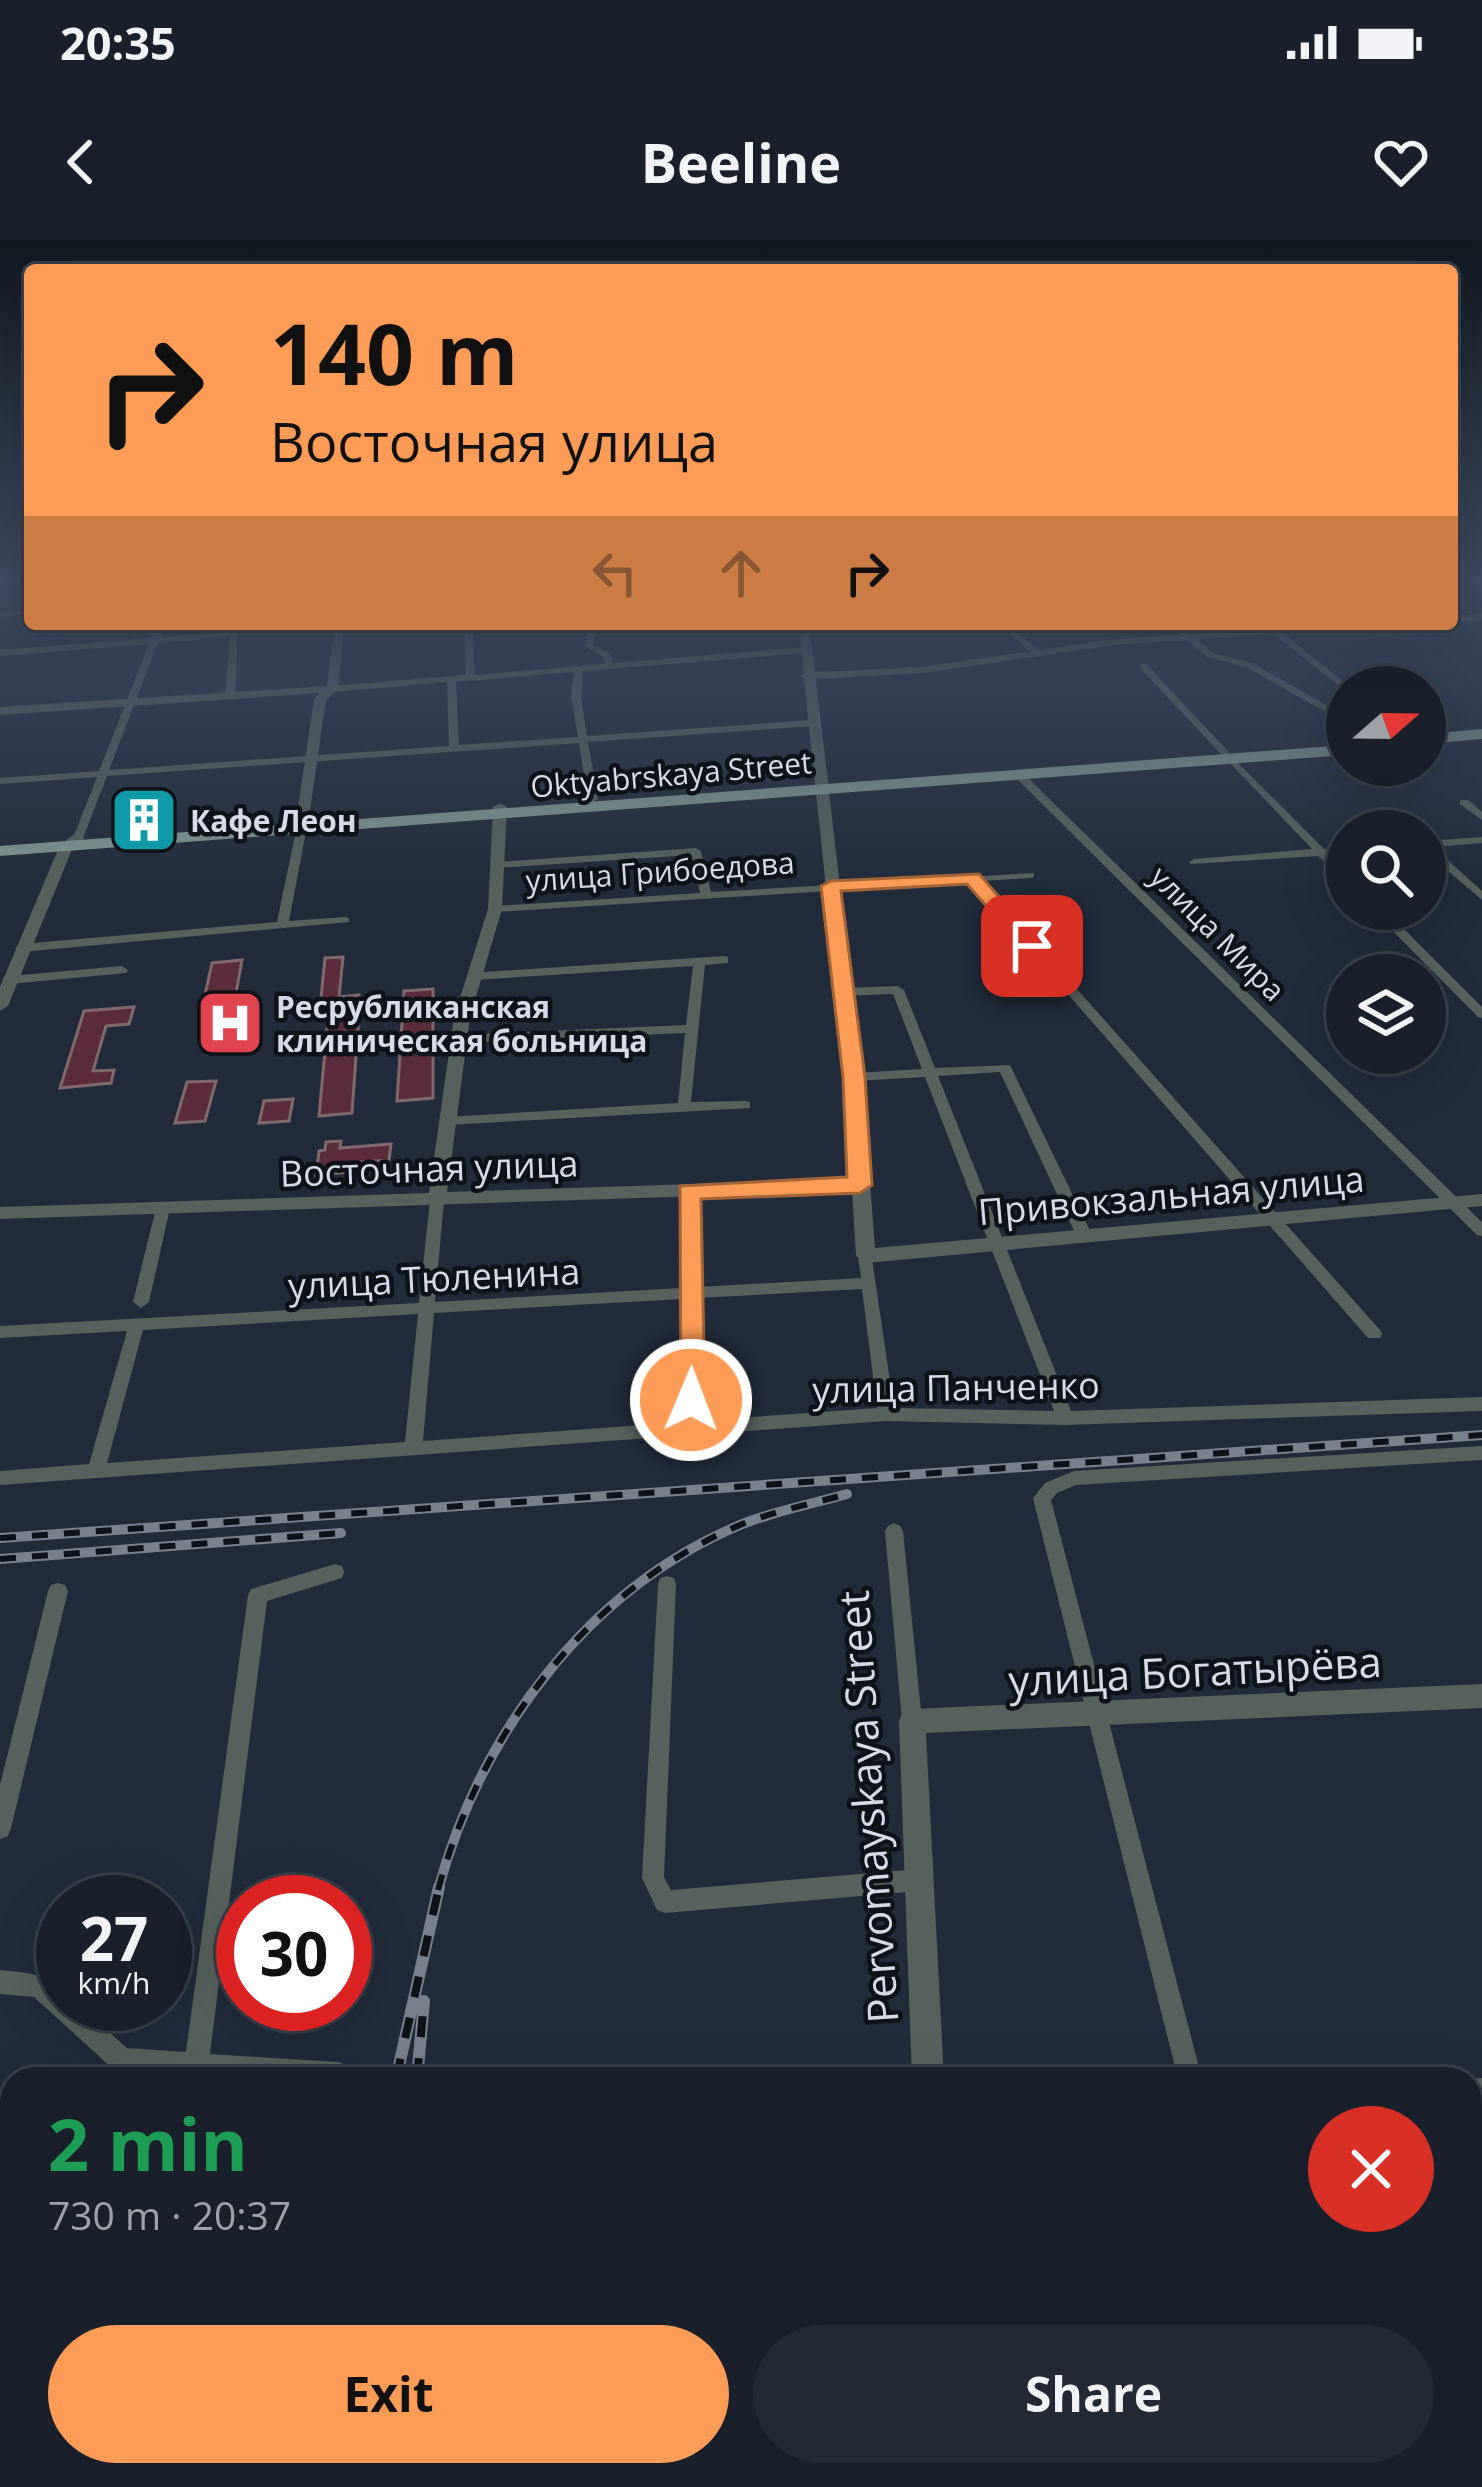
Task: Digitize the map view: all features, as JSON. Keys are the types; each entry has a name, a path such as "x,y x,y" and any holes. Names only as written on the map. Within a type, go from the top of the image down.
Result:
{"main road":[{"path":"1446,741 1482,738"},
{"name":"Oktyabrskaya Street","path":"0,847 1326,749"},
{"name":"Oktyabrskaya Street","path":"500,811 593,800 1018,775 1228,756"}],"street":[{"path":"0,1006 21,948 105,773 136,687"},
{"path":"230,697 231,687"},
{"path":"0,711 361,687"},
{"path":"452,687 454,748"},
{"path":"580,687 593,800"},
{"path":"807,687 854,1077 866,1256 886,1414"},
{"path":"1163,687 1326,859"},
{"path":"1287,687 1326,709"},
{"path":"291,941 289,924 320,699 332,689"},
{"path":"0,781 812,723"},
{"name":"улица Мира","path":"1018,775 1482,1231"},
{"path":"1464,802 1482,817"},
{"path":"413,1450 424,1307 447,1121 459,1040 492,918 500,811"},
{"path":"1446,843 1482,840"},
{"path":"496,865 697,851 706,896"},
{"path":"1194,862 1326,852"},
{"path":"1446,864 1482,897"},
{"name":"улица Грибоедова","path":"492,918 831,886 1030,875"},
{"path":"972,878 1373,1334"},
{"path":"0,950 345,920"},
{"path":"1398,930 1482,1014"},
{"path":"474,976 724,960"},
{"path":"684,1107 699,962"},
{"path":"10,980 122,970"},
{"path":"843,992 898,990 1065,1418"},
{"path":"459,1040 694,1029"},
{"path":"854,1077 1005,1068 1085,1238"},
{"path":"447,1121 745,1105"},
{"name":"Восточная улица","path":"0,1213 860,1185"},
{"path":"688,1192 691,1400"},
{"name":"Привокзальная улица","path":"866,1256 1482,1200"},
{"path":"141,1302 163,1208"},
{"name":"улица Тюленина","path":"0,1332 871,1283"},
{"path":"95,1473 136,1325"},
{"name":"улица Панченко","path":"0,1478 886,1414 1065,1418 1482,1404"},
{"path":"1187,2067 1042,1498 1051,1488 1074,1478 1482,1454"},
{"name":"Pervomayskaya Street","path":"894,1531 911,1721 927,2067"},
{"path":"196,2066 258,1595 335,1572"},
{"path":"667,1584 653,1878 665,1902 919,1880"},
{"path":"0,1828 58,1592"},
{"name":"улица Богатырёва","path":"911,1721 1482,1696"},
{"path":"0,1982 39,1986 122,2060 209,2067"}],"building":[{"path":"343,957 339,997 359,995 360,1000 352,1113 319,1116 329,1007 320,1008 325,958"},
{"path":"242,960 232,1015 200,1018 212,963"},
{"path":"433,989 433,1098 397,1101 404,991"},
{"path":"134,1007 129,1024 106,1026 93,1071 114,1070 111,1083 60,1088 84,1011"},
{"path":"216,1081 205,1121 175,1123 187,1082"},
{"path":"293,1099 289,1121 259,1123 264,1101"},
{"path":"341,1141 340,1148 391,1144 389,1160 350,1163 350,1172 316,1175 319,1151 325,1150 326,1142"}],"railway":[{"path":"0,1538 1482,1435"},
{"path":"438,1890 482,1775 512,1722 589,1627 685,1553 753,1520 847,1494"},
{"path":"0,1559 341,1533"},
{"path":"399,2067 439,1887"},
{"path":"418,2067 424,2001"}],"place":[{"name":"Кафе Леон","path":"144,820"},
{"name":"Ресрубликанская клиническая больница","path":"230,1023"}],"route":[{"path":"691,1400 688,1192 860,1185 854,1077 831,886 972,878 1032,946"}]}
